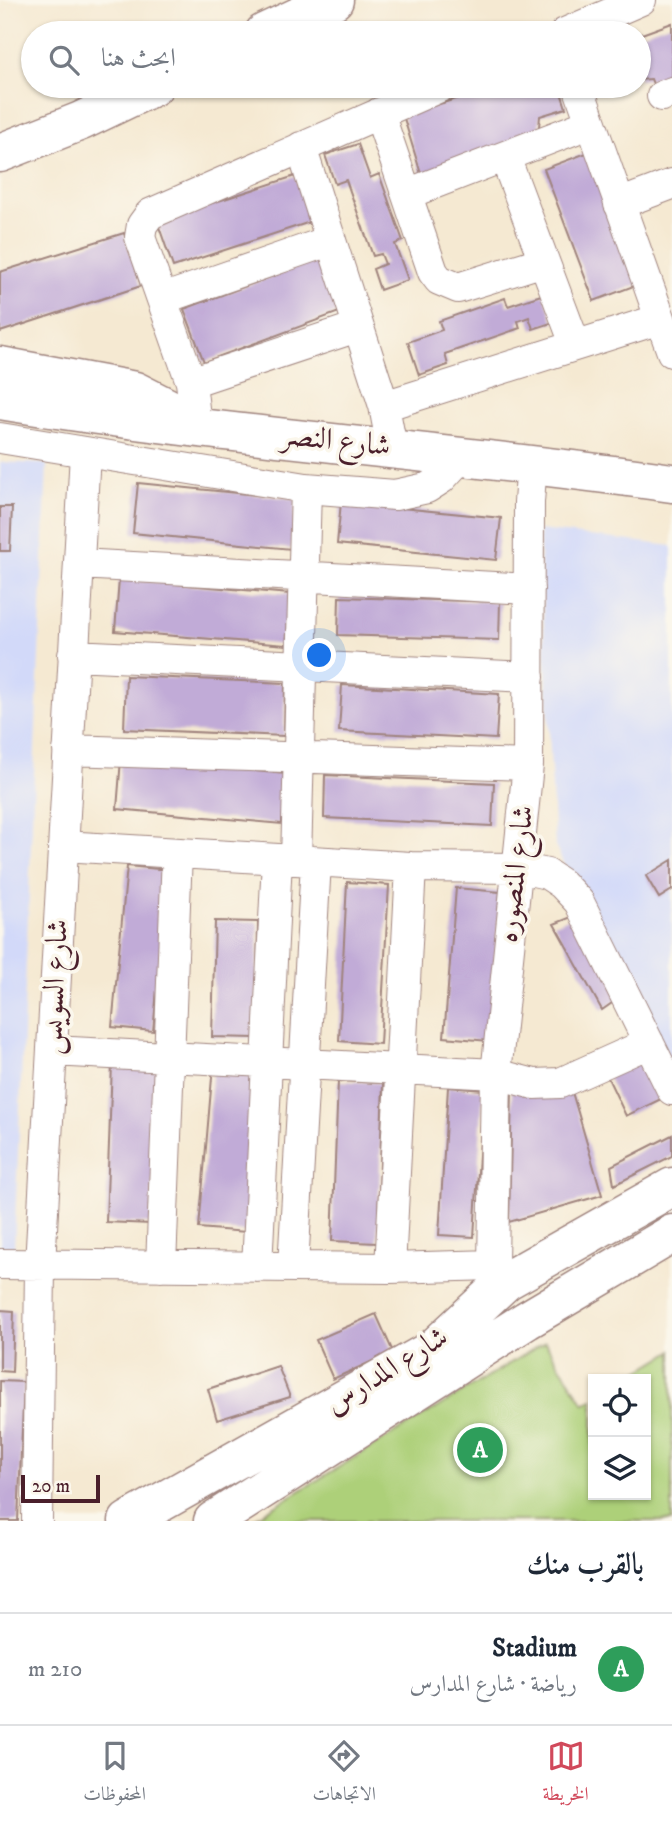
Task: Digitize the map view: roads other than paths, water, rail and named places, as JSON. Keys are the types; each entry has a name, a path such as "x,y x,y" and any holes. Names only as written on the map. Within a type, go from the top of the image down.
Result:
{"street":[{"path":"289,21 334,0"},
{"path":"593,21 641,0"},
{"path":"0,153 81,121 129,98"},
{"path":"196,426 191,382 139,237 142,225 150,214 414,98"},
{"path":"582,98 672,352"},
{"path":"379,113 433,272 448,285 468,286 544,261"},
{"path":"407,194 591,123"},
{"path":"301,146 329,241 384,406 392,448"},
{"path":"505,157 575,344"},
{"path":"619,204 672,184"},
{"path":"162,299 329,241"},
{"path":"384,406 660,319"},
{"path":"191,382 357,327"},
{"path":"0,366 135,391 157,400 196,426"},
{"name":"شارع النصر","path":"0,400 196,426 532,463 672,483"},
{"path":"0,438 306,488 395,495 411,493 441,480 463,455"},
{"name":"شارع السويس","path":"37,1521 40,1265 85,453"},
{"name":"شارع المنصوره","path":"500,1273 496,1074 505,967 520,868 528,765 532,463"},
{"path":"293,1267 305,1064 296,860 306,488"},
{"path":"79,564 529,589"},
{"path":"74,655 528,677"},
{"path":"68,750 528,765"},
{"path":"63,846 411,867 520,868 547,874 562,884 579,902 672,1090"},
{"path":"161,1266 177,853"},
{"path":"257,1266 267,1062 296,860"},
{"path":"390,1268 411,867"},
{"path":"52,1051 496,1074 534,1084 560,1083 649,1043"},
{"name":"شارع المدارس","path":"128,1521 433,1349 500,1273 672,1187"},
{"name":"شارع المدارس","path":"213,1521 527,1320 672,1234"},
{"path":"0,1264 390,1268 500,1273 527,1320"}],"place":[{"name":"Stadium","path":"480,1450"}]}
